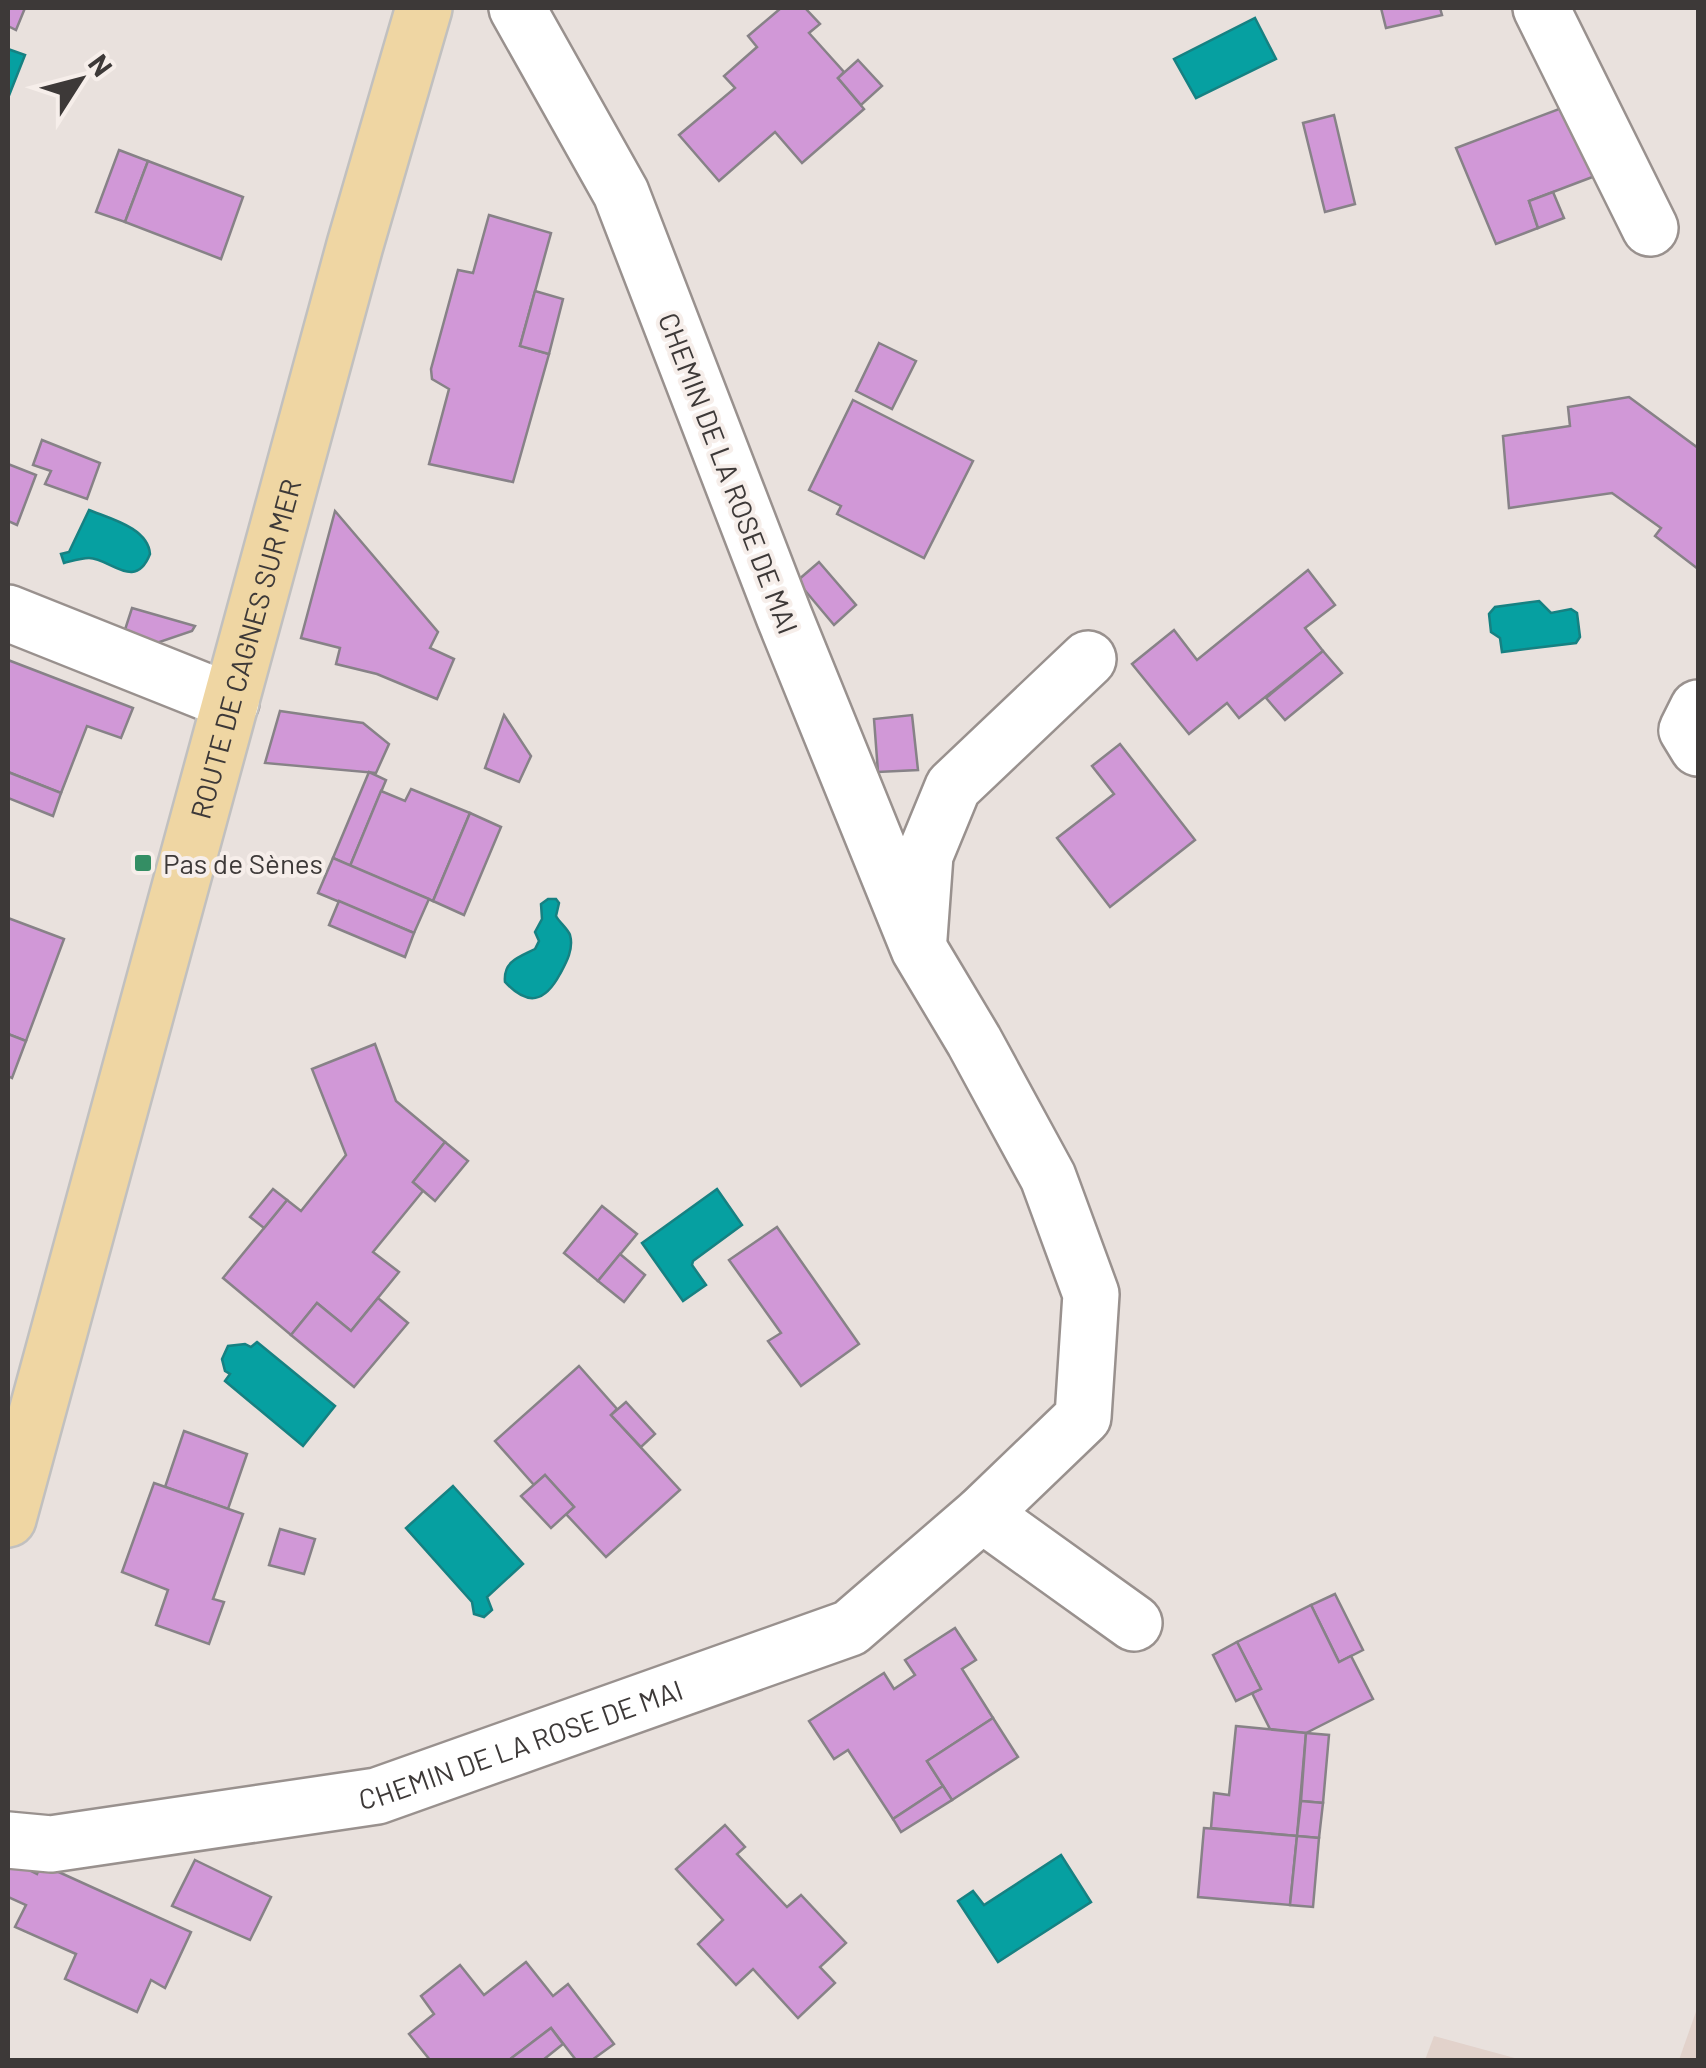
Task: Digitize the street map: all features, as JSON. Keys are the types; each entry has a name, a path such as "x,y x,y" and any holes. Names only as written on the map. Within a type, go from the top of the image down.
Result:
{"main road":[{"name":"ROUTE DE CAGNES SUR MER","path":"10,1503 355,245 424,8"}],"street":[{"name":"CHEMIN DE LA ROSE DE MAI","path":"8,1840 51,1844 377,1796 850,1628 982,1514 1083,1417 1091,1294 1048,1178 974,1040 919,949 784,616 621,193 517,8"},
{"path":"1541,8 1650,228"},
{"path":"8,613 231,702"},
{"path":"919,949 925,855 953,787 1088,659"},
{"path":"1698,708 1687,730 1698,748"},
{"path":"982,1514 1134,1623"}],"shaded area":[{"path":"1698,2006 1698,2060 1679,2060"},
{"path":"1434,2036 1522,2060 1425,2060"}],"water":[{"path":"1255,18 1276,59 1196,98 1174,59"},
{"path":"8,49 25,55 8,98"},
{"path":"89,510 143,537 150,554 144,565 130,572 97,559 64,563 61,554 69,552"},
{"path":"1539,601 1551,613 1571,609 1577,613 1580,637 1576,643 1502,652 1500,638 1491,632 1489,614 1495,607"},
{"path":"548,899 559,903 556,916 570,935 570,951 548,991 529,998 513,990 505,982 505,975 513,961 535,949 541,904"},
{"path":"717,1189 742,1225 693,1261 706,1285 683,1301 642,1243"},
{"path":"257,1342 335,1406 303,1446 225,1381 230,1374 222,1359 228,1346 251,1347"},
{"path":"453,1486 523,1564 487,1597 492,1610 484,1617 474,1614 472,1602 406,1528"},
{"path":"1061,1855 1091,1902 998,1962 958,1901 973,1891 984,1905"}],"building":[{"path":"8,8 25,8 16,30 8,26"},
{"path":"781,8 805,8 820,24 809,33 844,72 838,78 864,109 802,163 775,132 719,181 679,135 735,88 724,76 757,47 748,36"},
{"path":"1381,8 1440,8 1442,15 1386,28"},
{"path":"858,60 882,86 861,105 838,78"},
{"path":"1567,106 1603,173 1529,201 1538,228 1496,244 1456,148"},
{"path":"1334,115 1355,204 1325,212 1303,123"},
{"path":"119,150 148,161 125,222 96,212"},
{"path":"148,161 243,197 221,259 125,222"},
{"path":"1553,192 1564,218 1538,228 1529,201"},
{"path":"489,215 551,233 520,346 549,354 513,482 429,464 449,389 432,379 431,369 458,270 473,273"},
{"path":"535,291 563,299 549,354 520,346"},
{"path":"879,343 916,361 892,409 856,391"},
{"path":"1629,397 1698,448 1698,569 1655,536 1661,528 1612,493 1509,508 1503,436 1570,426 1568,407"},
{"path":"853,400 973,461 924,558 837,514 841,506 809,490"},
{"path":"42,440 100,463 87,499 45,484 51,471 33,465"},
{"path":"8,464 36,475 17,525 8,521"},
{"path":"335,511 438,632 430,648 454,659 437,699 377,674 336,664 340,648 301,638"},
{"path":"819,562 856,605 834,625 797,581"},
{"path":"1308,570 1335,605 1305,628 1323,651 1239,718 1227,703 1189,734 1132,664 1174,630 1197,660"},
{"path":"132,608 195,626 192,631 139,649 121,642"},
{"path":"1323,651 1342,673 1285,720 1266,698"},
{"path":"8,660 133,708 121,738 87,726 61,793 8,772"},
{"path":"280,711 363,723 389,744 376,773 265,763"},
{"path":"504,715 531,756 519,782 485,768"},
{"path":"912,715 918,770 878,772 874,719"},
{"path":"1120,744 1195,840 1110,907 1057,838 1114,794 1092,766"},
{"path":"8,772 61,793 53,816 8,798"},
{"path":"369,772 386,780 350,866 333,858"},
{"path":"411,789 470,813 433,901 350,866 381,791 405,801"},
{"path":"470,813 501,827 464,915 433,901"},
{"path":"333,858 429,899 414,933 318,893"},
{"path":"339,901 414,933 405,957 329,925"},
{"path":"8,918 64,939 26,1041 8,1034"},
{"path":"8,1034 26,1041 12,1078 8,1076"},
{"path":"375,1044 396,1101 445,1142 413,1182 423,1191 373,1252 399,1272 351,1331 317,1303 291,1335 223,1278 287,1200 301,1211 346,1155 312,1069"},
{"path":"445,1142 468,1161 435,1201 413,1182"},
{"path":"273,1189 287,1200 264,1228 250,1217"},
{"path":"602,1206 637,1234 598,1281 564,1253"},
{"path":"777,1227 859,1344 801,1386 768,1341 781,1333 729,1260"},
{"path":"620,1254 645,1275 624,1302 598,1281"},
{"path":"378,1298 408,1323 354,1387 291,1335 317,1303 351,1331"},
{"path":"579,1366 617,1409 611,1415 680,1490 606,1557 566,1514 574,1507 545,1475 534,1485 495,1441"},
{"path":"626,1402 655,1434 641,1447 611,1415"},
{"path":"184,1431 247,1454 228,1509 165,1487"},
{"path":"545,1475 574,1507 551,1528 521,1496"},
{"path":"154,1483 243,1514 213,1599 224,1602 209,1644 156,1625 168,1590 122,1572"},
{"path":"280,1529 315,1539 304,1574 269,1565"},
{"path":"1335,1594 1363,1650 1339,1662 1311,1605"},
{"path":"1311,1605 1339,1662 1351,1656 1373,1699 1306,1733 1270,1729 1252,1693 1261,1689 1237,1642"},
{"path":"955,1628 976,1660 962,1669 993,1718 927,1761 943,1786 893,1819 848,1750 834,1759 809,1721 884,1673 894,1689 915,1675 905,1660"},
{"path":"1237,1642 1261,1689 1236,1701 1213,1655"},
{"path":"993,1718 1018,1757 952,1800 927,1761"},
{"path":"1236,1726 1306,1733 1297,1836 1211,1828 1214,1793 1229,1795"},
{"path":"1306,1733 1329,1735 1323,1803 1301,1801"},
{"path":"943,1786 952,1800 901,1832 893,1819"},
{"path":"1301,1801 1323,1803 1319,1838 1297,1836"},
{"path":"725,1825 745,1847 737,1854 787,1907 801,1895 846,1943 820,1967 835,1983 798,2018 753,1969 736,1985 698,1944 723,1920 676,1869"},
{"path":"1204,1828 1297,1836 1290,1905 1198,1897"},
{"path":"1297,1836 1319,1838 1313,1907 1290,1905"},
{"path":"195,1860 271,1897 250,1940 172,1906"},
{"path":"41,1864 191,1932 165,1988 151,1980 137,2012 65,1979 76,1954 15,1927 26,1905 8,1897 8,1866 19,1865 37,1874"},
{"path":"526,1962 553,1996 568,1984 614,2044 592,2060 576,2060 551,2028 509,2060 430,2060 409,2034 434,2014 421,1996 460,1965 484,1995"},
{"path":"551,2028 563,2044 543,2060 509,2060"}],"place":[{"name":"Pas de Sènes","path":"143,863"}]}
